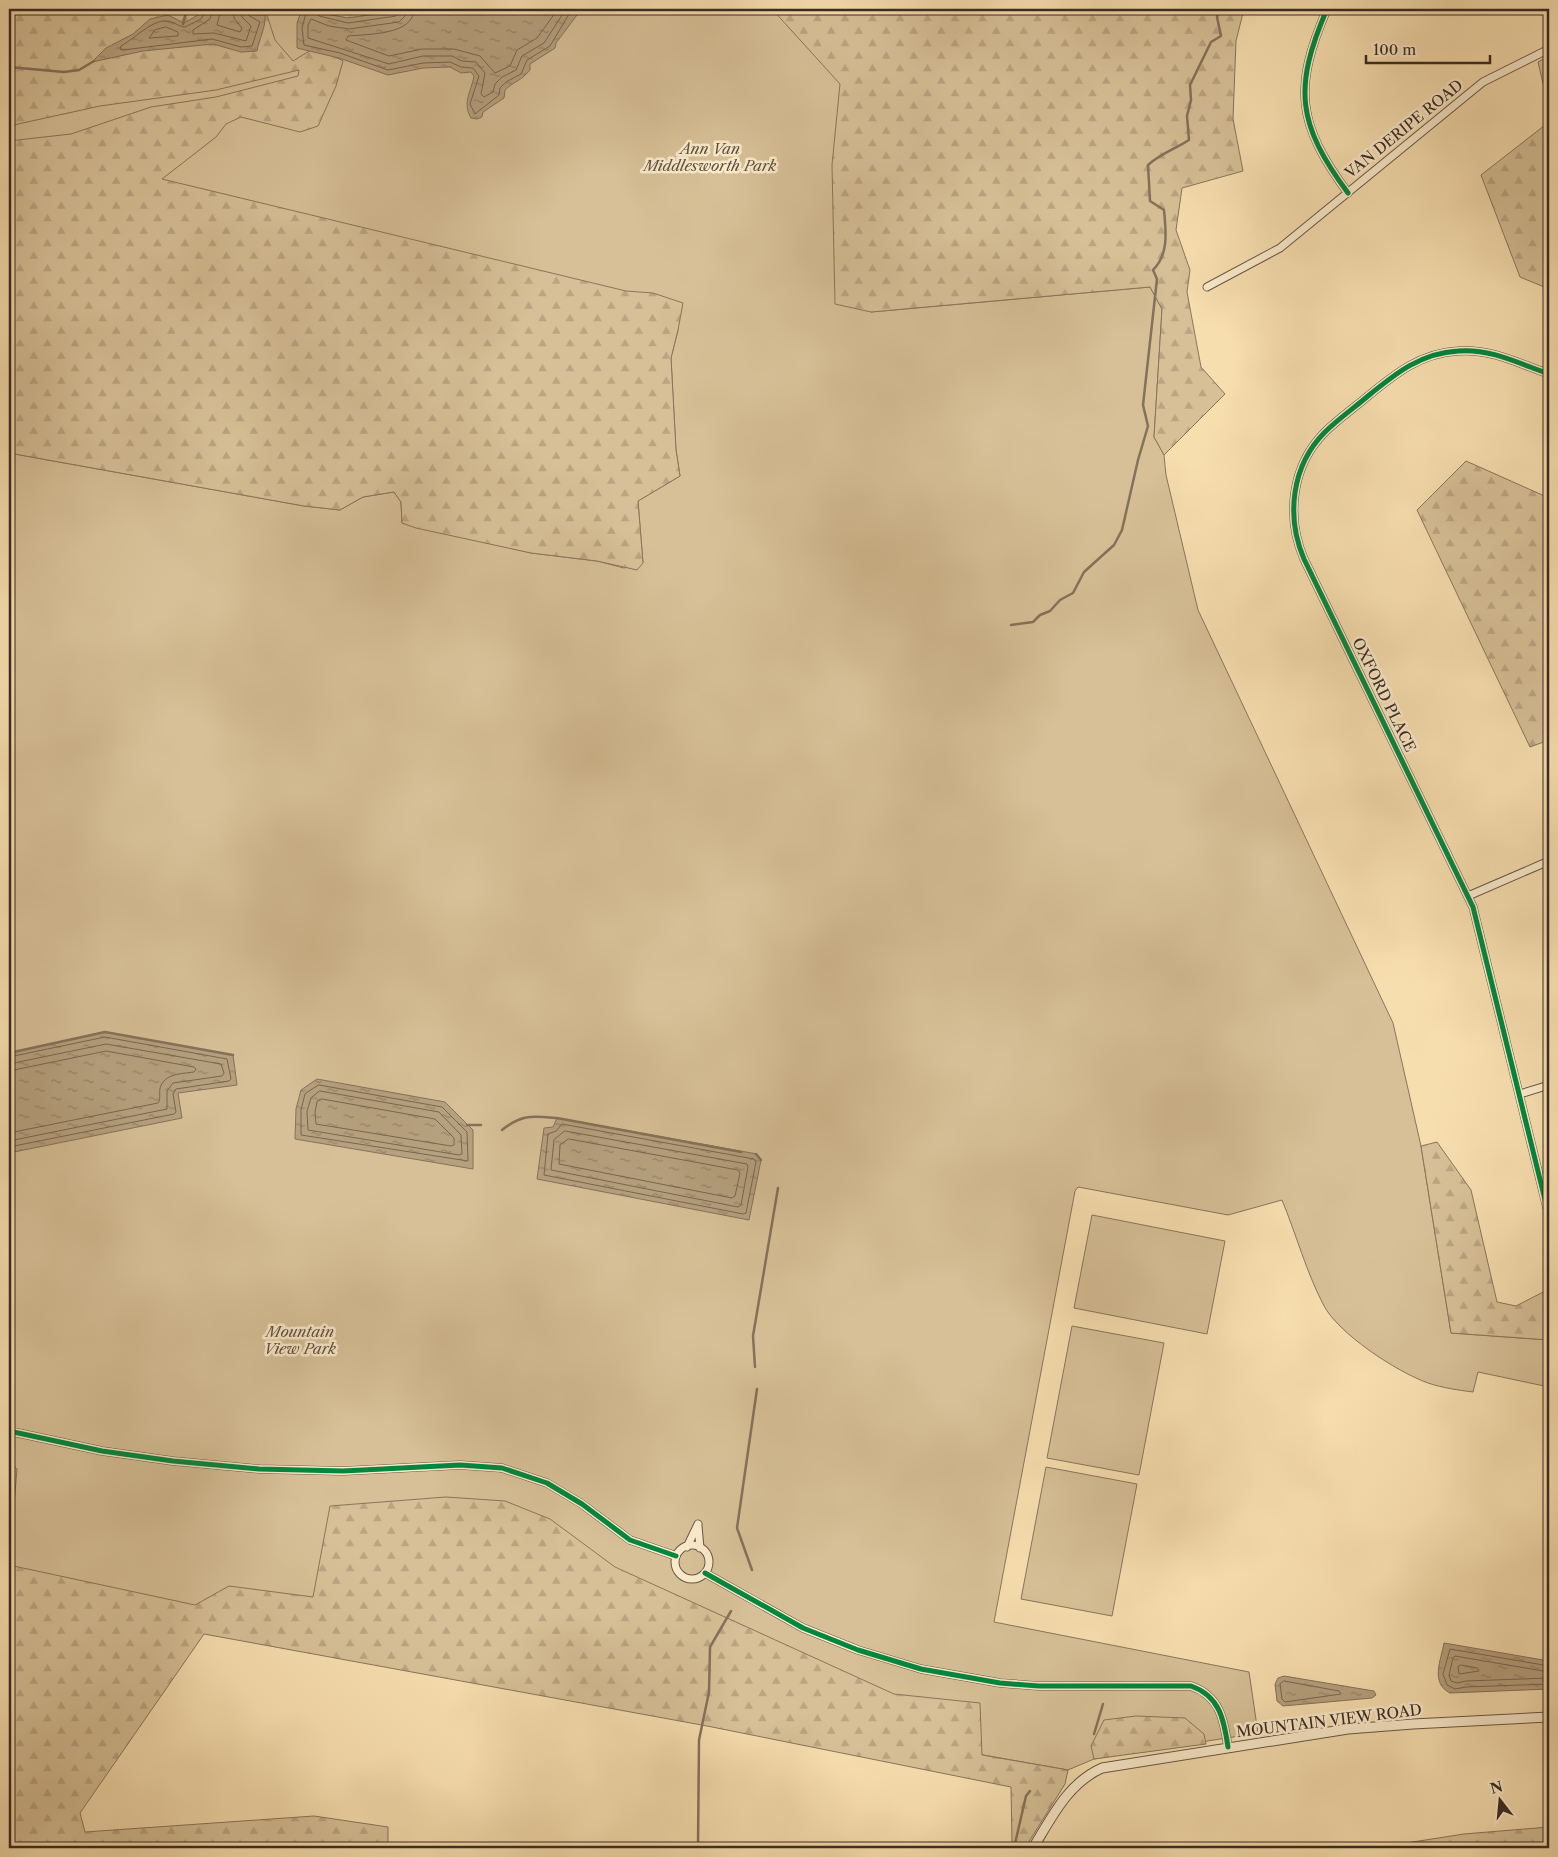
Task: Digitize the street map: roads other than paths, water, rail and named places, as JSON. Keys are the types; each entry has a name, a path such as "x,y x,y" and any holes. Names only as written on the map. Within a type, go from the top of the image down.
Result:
{"street":[{"path":"1327,9 1306,71 1303,99 1314,140 1348,193"},
{"name":"VAN DERIPE ROAD","path":"1206,287 1274,253 1483,82 1549,49"},
{"name":"OXFORD PLACE","path":"1549,374 1498,356 1474,351 1441,353 1412,363 1324,432 1302,466 1294,500 1296,536 1304,559 1468,896 1476,917 1549,1216"},
{"path":"1468,896 1549,861"},
{"path":"1520,1094 1549,1085"},
{"path":"9,1431 102,1451 173,1461 259,1469 343,1471 460,1465 502,1468 524,1474 559,1489 630,1540 676,1556"},
{"path":"676,1556 686,1547 698,1524 700,1548 708,1559 705,1573"},
{"path":"686,1547 700,1548"},
{"path":"676,1556 677,1569 684,1577 693,1579 705,1573"},
{"path":"705,1573 803,1628 858,1650 921,1669 971,1679 1039,1686 1191,1686 1204,1692 1217,1705 1223,1717 1228,1747"},
{"name":"MOUNTAIN VIEW ROAD","path":"1033,1848 1069,1791 1093,1771 1113,1765 1376,1726 1549,1717"}],"water":[{"path":"204,9 249,9 256,15 265,15 257,51 241,52 213,44 143,51 92,62 106,48 133,34 150,19 168,15 184,23"},
{"path":"302,9 315,9 331,15 348,18 411,9 577,9 577,15 556,43 555,48 530,64 530,70 505,90 504,98 483,112 482,117 477,119 471,118 467,107 474,76 471,72 461,73 450,67 423,68 388,75 339,58 297,48 297,23"},
{"path":"105,1032 233,1055 237,1085 178,1093 182,1118 9,1153 9,1053"},
{"path":"317,1079 445,1102 473,1130 473,1169 295,1139 296,1109 301,1090"},
{"path":"557,1118 757,1154 761,1160 749,1220 537,1179 544,1128 553,1127"},
{"path":"1444,1643 1549,1661 1549,1689 1450,1693 1440,1683 1438,1671"},
{"path":"1284,1676 1374,1691 1376,1695 1372,1698 1283,1706 1277,1701 1275,1684 1278,1678"}],"waterway":[{"path":"183,24 187,9"},
{"path":"1011,625 1033,622 1040,615 1050,611 1060,600 1073,593 1084,572 1114,545 1122,530 1148,426 1143,405 1157,279 1153,270 1162,257 1165,242 1164,210 1150,201 1148,165 1189,140 1187,116 1191,100 1190,85 1211,42 1221,36 1217,17 1220,9"},
{"path":"9,67 64,72 79,70 94,61"},
{"path":"9,1053 105,1032 233,1055"},
{"path":"502,1130 516,1121 528,1117 557,1118 741,1152"},
{"path":"467,1125 481,1125"},
{"path":"756,1154 761,1160"},
{"path":"755,1367 753,1336 778,1188"},
{"path":"752,1570 737,1528 757,1389"},
{"path":"698,1848 699,1740 709,1692 710,1647 731,1611"},
{"path":"1094,1734 1103,1704"},
{"path":"1014,1848 1026,1796 1030,1791"}],"park label":[{"name":"Ann Van Middlesworth Park","path":"710,158"},
{"name":"Mountain View Park","path":"300,1340"}]}
